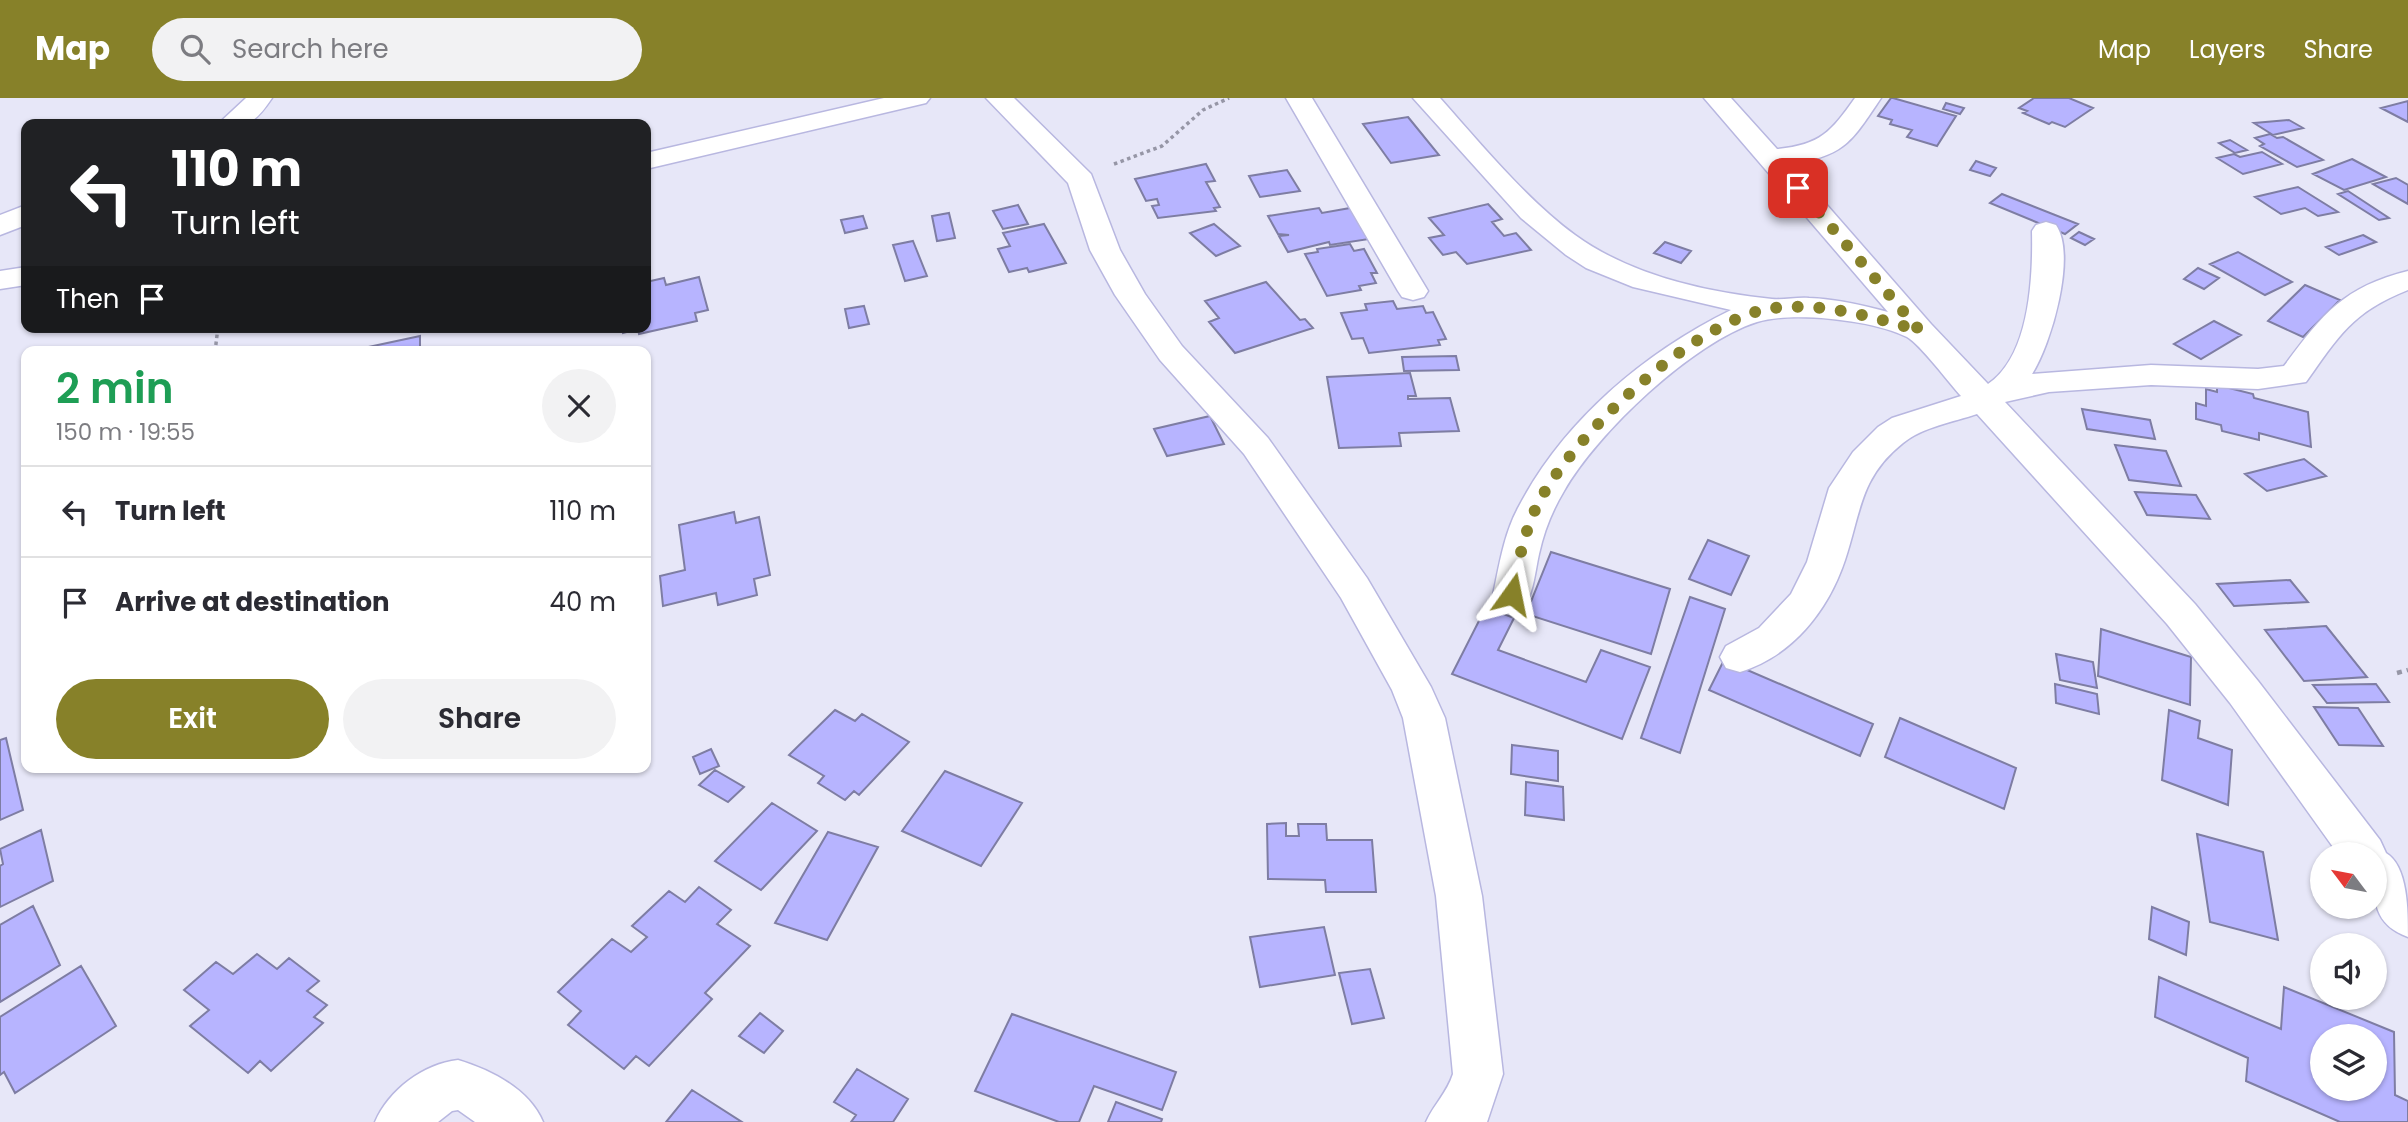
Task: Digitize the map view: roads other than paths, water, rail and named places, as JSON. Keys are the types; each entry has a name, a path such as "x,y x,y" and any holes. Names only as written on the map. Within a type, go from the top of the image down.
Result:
{"street":[{"path":"238,119 251,110 259,98"},
{"path":"651,160 917,98"},
{"path":"999,98 1081,180 1105,250 1130,295 1171,354 1256,446 1314,527 1388,644 1411,687 1424,718 1459,896 1478,1074 1468,1106 1452,1122"},
{"path":"1299,98 1413,291"},
{"path":"1426,98 1548,229 1578,251 1618,270 1717,299 1774,308 1816,308 1874,317 1920,331"},
{"path":"1717,98 1920,331 1993,395 2181,614 2244,692 2355,842"},
{"path":"1771,158 1810,155 1826,149 1844,132 1868,98"},
{"path":"0,226 21,216"},
{"path":"1993,395 2027,356 2037,329 2049,270 2046,231"},
{"path":"0,280 21,277"},
{"path":"1740,657 1773,639 1806,603 1826,562 1847,488 1865,460 1904,426 1993,395 2049,381 2133,376 2223,380 2277,379 2294,375 2325,331 2354,304 2373,292 2408,280"},
{"path":"1512,594 1523,541 1536,506 1558,471 1593,431 1643,381 1698,340 1738,317 1774,308"},
{"path":"2387,886 2408,916"},
{"path":"401,1122 430,1093 457,1084 469,1087 517,1122"}]}
